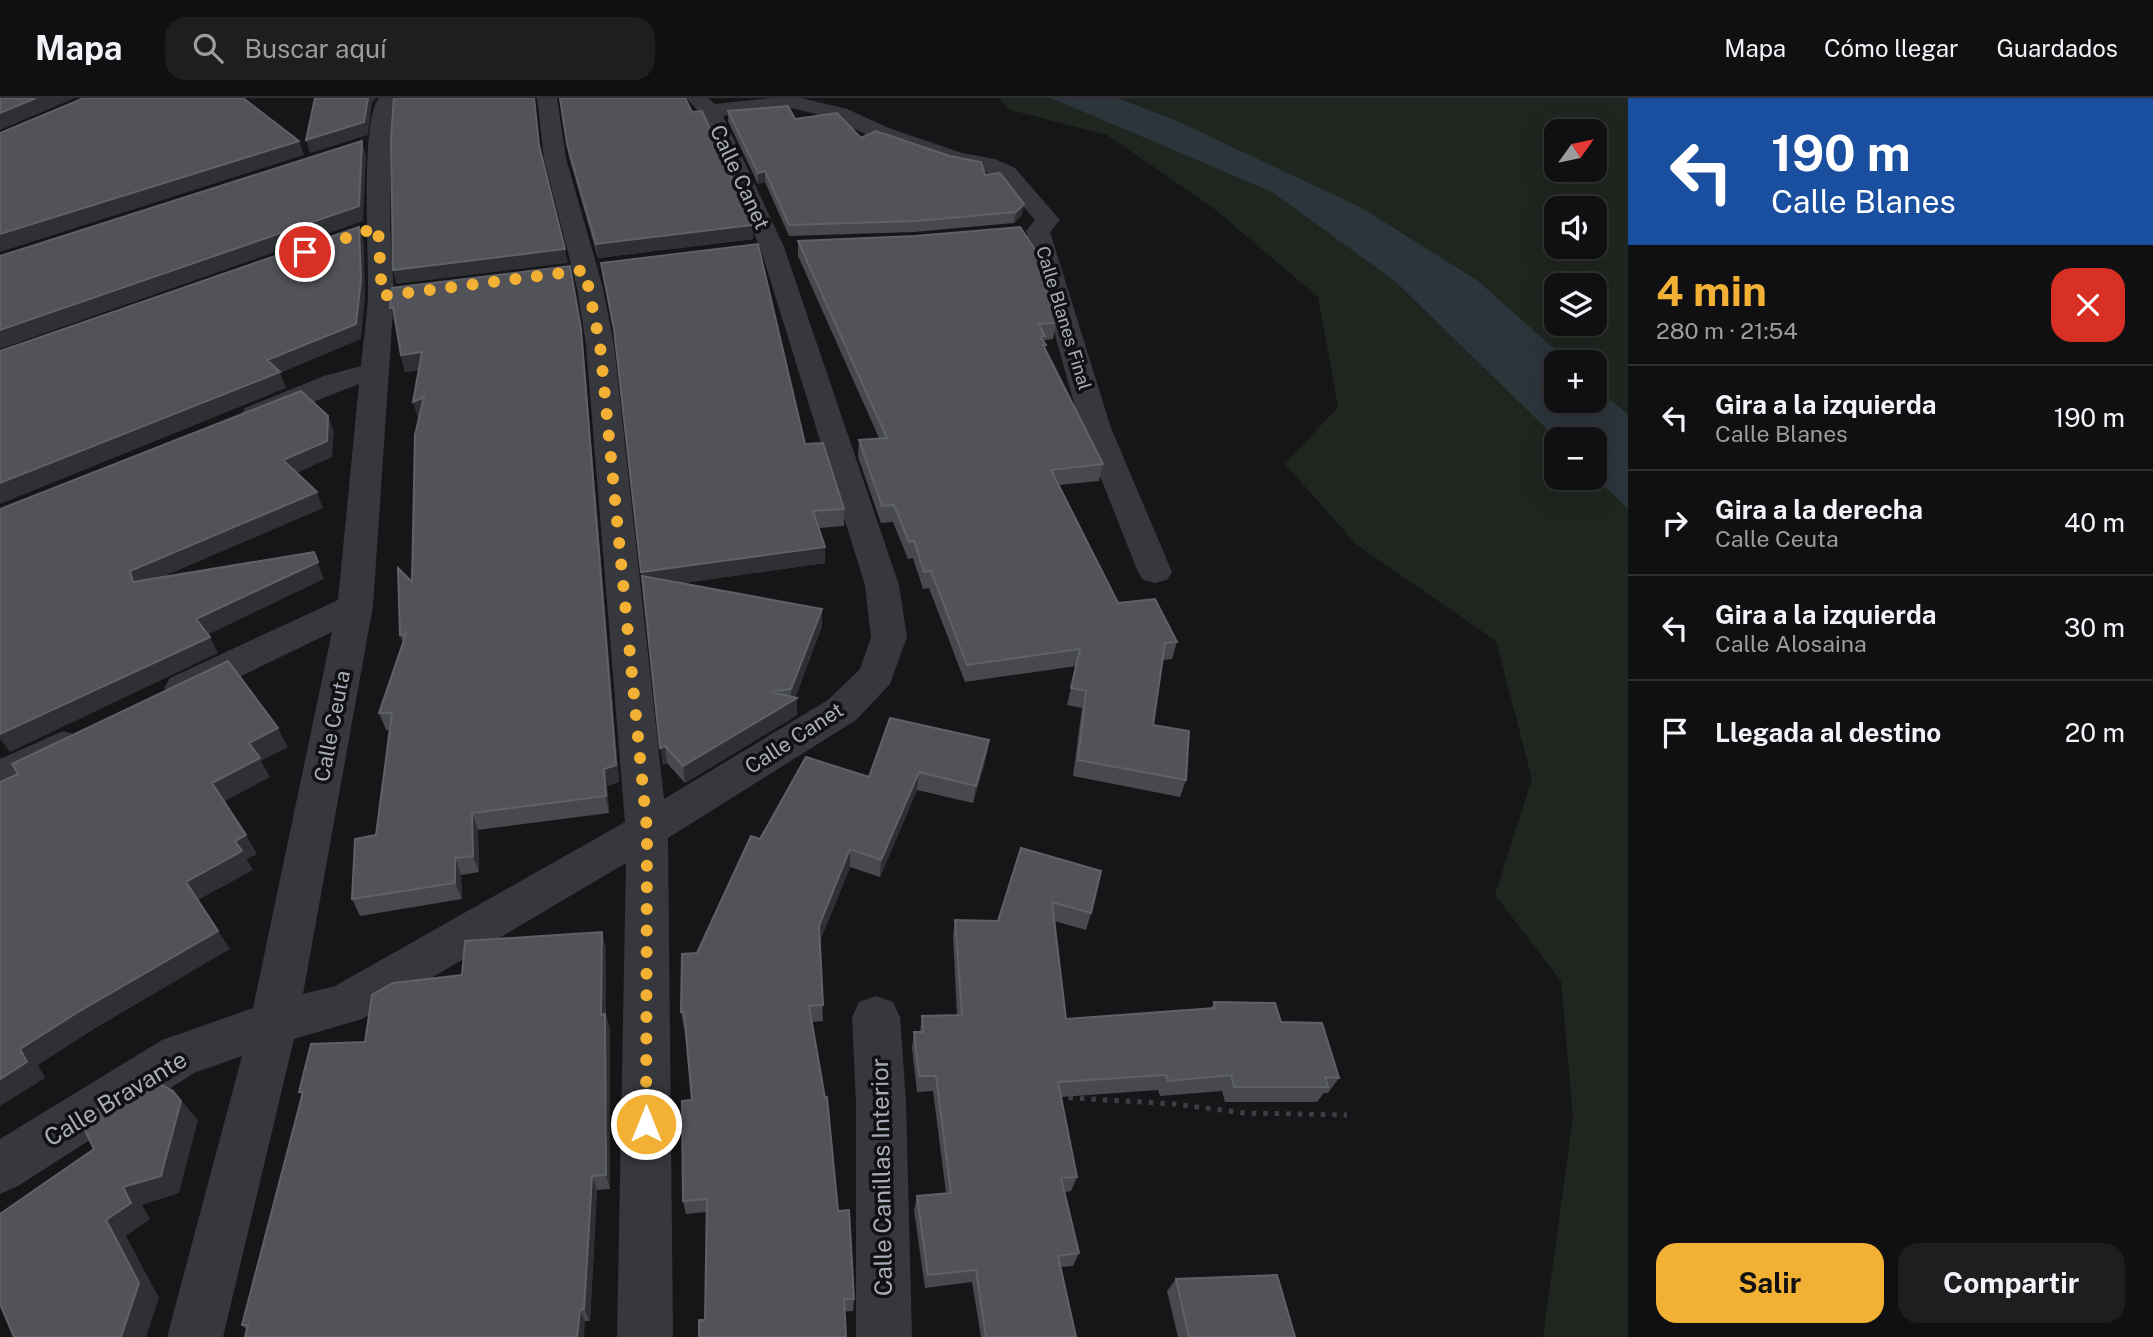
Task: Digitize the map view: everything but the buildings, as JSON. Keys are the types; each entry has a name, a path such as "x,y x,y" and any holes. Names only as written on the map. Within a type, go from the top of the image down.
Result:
{"street":[{"path":"547,98 555,158 585,270 600,345 647,830 645,1337"},
{"name":"Calle Ceuta","path":"195,1337 274,1023 355,606 376,370 395,295 366,231 367,146 390,101"},
{"name":"Calle Blanes Final","path":"703,105 791,102 818,106 840,113 881,134 958,159 987,164 1007,173 1037,204 1048,220 1038,231 1097,428 1154,572"},
{"name":"Calle Canet","path":"274,1023 345,1004 647,830 842,710 877,675 889,637 882,585 772,248 703,105"},
{"path":"1010,234 1038,231"},
{"path":"232,424 334,382 376,370"},
{"path":"147,706 355,606"},
{"path":"0,777 98,730"},
{"name":"Calle Canillas Interior","path":"876,1017 881,1102 884,1337"},
{"name":"Calle Bravante","path":"0,1168 179,1056 274,1023"}],"path":[{"path":"1055,1097 1174,1104 1245,1113 1347,1115"}],"shaded area":[{"path":"999,98 1628,98 1628,1337 1543,1337 1573,1117 1561,981 1495,895 1532,779 1496,641 1357,545 1285,464 1338,407 1318,297 1212,207 1107,135 1010,110"},
{"path":"1051,98 1117,98 1177,121 1362,208 1478,281 1556,350 1544,350 1544,413 1607,413 1607,396 1628,415 1628,509 1607,489 1607,427 1545,427 1395,281 1272,192"}],"route":[{"path":"305,252 378,227 382,296 585,270 600,345 647,830 646,1124"}]}
